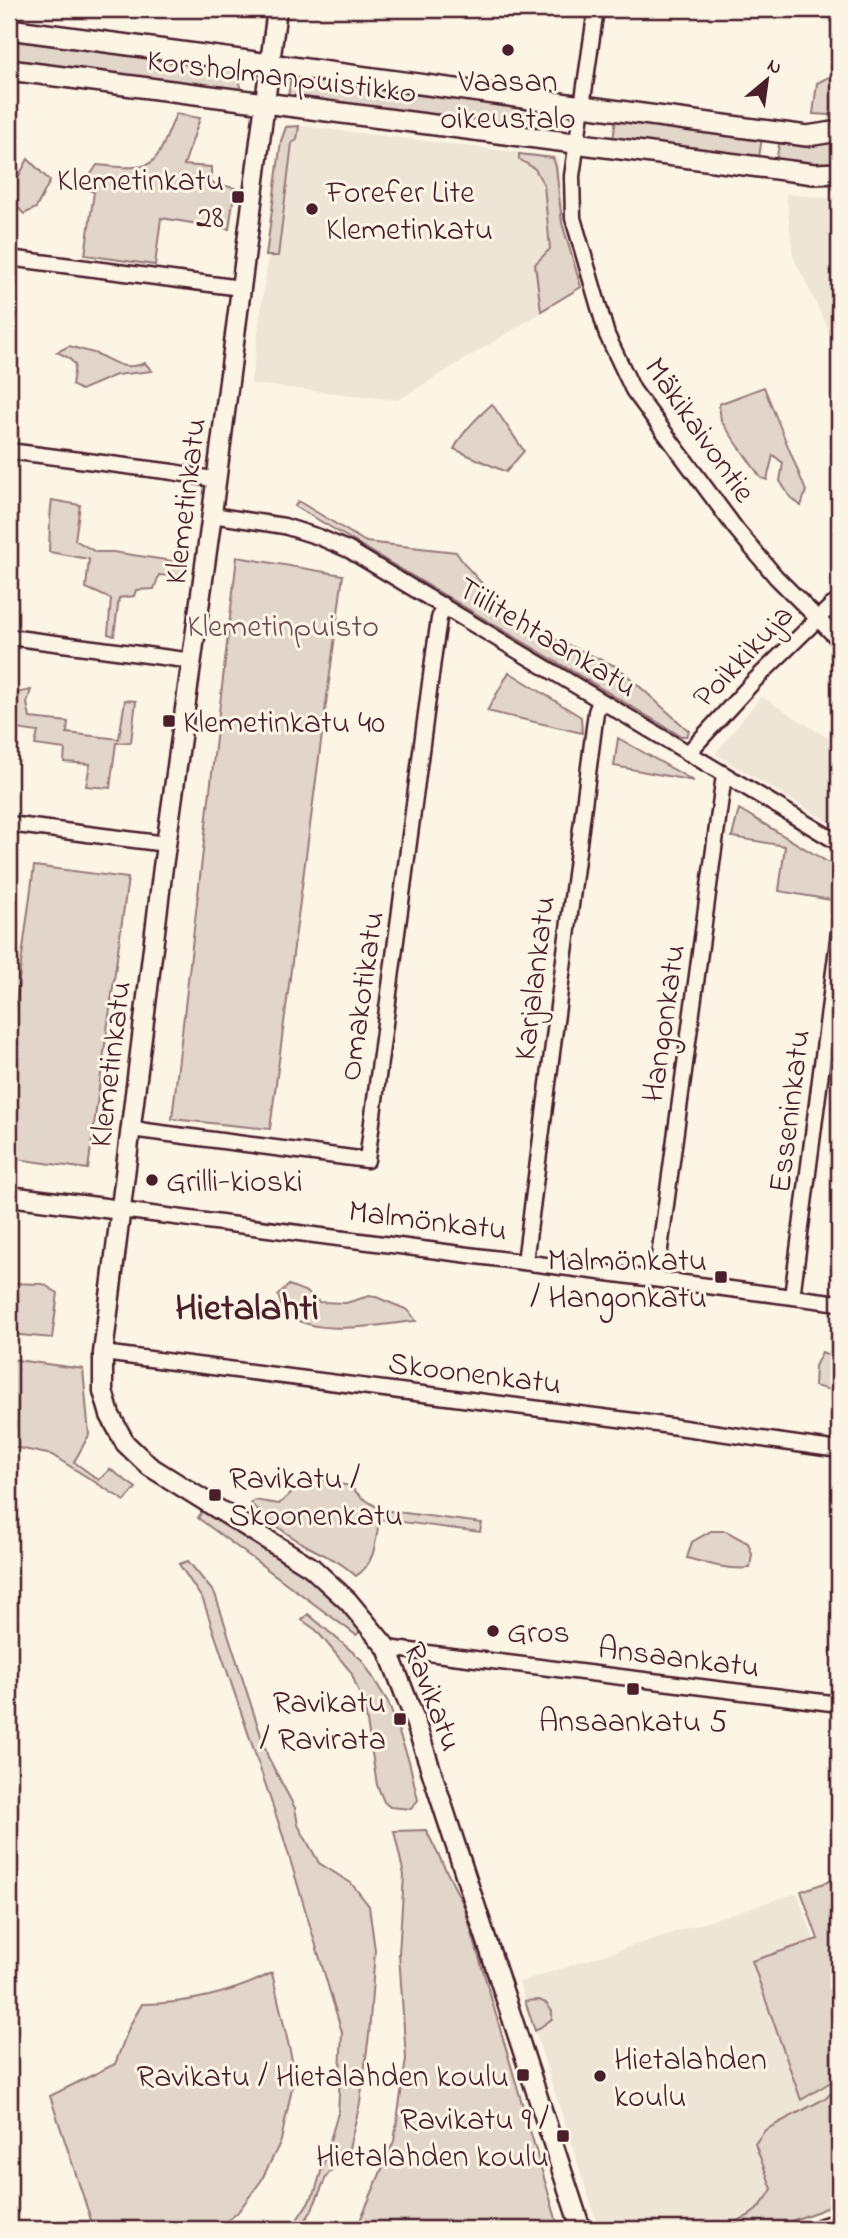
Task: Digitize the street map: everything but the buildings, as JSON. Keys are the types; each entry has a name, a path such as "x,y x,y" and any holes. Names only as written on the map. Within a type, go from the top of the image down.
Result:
{"main road":[{"name":"Korsholmanpuistikko","path":"9,29 807,136 839,131"},
{"name":"Korsholmanpuistikko","path":"9,70 814,174 839,173"},
{"path":"821,2229 839,2223"}],"street":[{"name":"Klemetinkatu","path":"121,1210 166,844 212,515 276,9"},
{"name":"Mäkikaivontie","path":"596,9 572,176 573,218 607,335 633,390 736,529 776,577 839,640"},
{"path":"9,258 241,288"},
{"path":"9,451 216,480"},
{"name":"Tiilitehtaankatu","path":"212,515 284,526 349,550 839,843"},
{"name":"Poikkikuja","path":"688,753 754,681 839,601"},
{"name":"Omakotikatu","path":"131,1129 367,1160 435,642 443,605"},
{"path":"9,637 192,661"},
{"name":"Karjalankatu","path":"525,1262 596,712 600,701"},
{"name":"Hangonkatu","path":"656,1279 724,775"},
{"path":"9,826 166,844"},
{"name":"Esseninkatu","path":"792,1297 839,932"},
{"name":"Malmönkatu","path":"9,1196 839,1303"},
{"name":"Ravikatu","path":"121,1210 102,1368 103,1391 110,1415 125,1443 149,1466 311,1567 348,1601 387,1648 413,1715 581,2229"},
{"name":"Skoonenkatu","path":"103,1353 839,1450"},
{"name":"Ansaankatu","path":"387,1648 839,1704"}],"shaded area":[{"path":"286,124 558,157 564,222 583,287 398,400 251,384"},
{"path":"786,194 839,199 839,351 793,256"},
{"path":"761,696 839,745 839,828 715,754"},
{"path":"797,1893 839,2007 839,2206 769,2229 599,2229 519,1982"}],"green space":[{"path":"9,40 242,70 239,93 9,63"},
{"path":"839,72 839,113 813,114 817,83"},
{"path":"291,76 553,109 550,130 288,97"},
{"path":"176,114 200,118 184,165 211,167 211,183 235,188 229,229 161,218 155,265 85,255 94,192 89,190 91,174 97,165 132,167 151,162 163,146"},
{"path":"616,118 762,137 759,158 613,140"},
{"path":"299,126 297,140 292,143 278,256 266,256 281,141 286,127"},
{"path":"780,140 817,143 839,140 839,162 827,166 776,161"},
{"path":"519,154 553,158 562,223 581,287 541,311 535,264 550,249 544,185 535,169 519,159"},
{"path":"28,159 50,181 36,208 24,214 9,198 9,194"},
{"path":"69,346 97,354 120,365 145,363 152,371 116,375 81,390 72,385 75,365 69,358 57,352"},
{"path":"764,387 806,491 801,506 790,497 780,481 783,463 773,455 767,480 761,478 721,421 719,404"},
{"path":"492,404 524,451 506,472 454,449 466,431"},
{"path":"52,500 80,505 75,540 96,552 186,563 184,577 159,575 154,589 136,590 134,596 119,598 114,636 108,634 111,599 86,588 89,559 49,552"},
{"path":"298,501 366,542 456,552 518,623 618,667 689,731 687,736 681,736 295,506"},
{"name":"Klemetinpuisto","path":"237,557 343,575 270,1129 172,1119"},
{"path":"509,672 581,717 582,733 487,711"},
{"path":"31,690 27,703 30,718 68,722 67,733 119,739 125,700 136,701 131,742 116,743 110,788 86,786 90,764 64,762 65,749 35,745 38,732 9,728 9,701 13,701 15,693"},
{"path":"618,738 694,781 614,766"},
{"path":"739,809 839,869 837,901 779,891 785,846 732,837"},
{"path":"34,866 128,878 88,1169 9,1158 9,1055"},
{"path":"9,1283 43,1284 58,1293 52,1338 9,1334"},
{"path":"289,1285 307,1292 319,1302 346,1303 369,1296 376,1297 408,1310 416,1321 349,1328 314,1326 299,1321 284,1310 278,1295"},
{"path":"822,1352 839,1360 839,1392 814,1386 815,1366"},
{"path":"9,1359 83,1369 89,1435 74,1462 99,1480 110,1469 136,1488 125,1501 52,1455 9,1446"},
{"path":"314,1479 350,1486 361,1497 382,1510 482,1523 480,1532 379,1519 371,1558 363,1571 356,1576 339,1563 286,1533 251,1504 254,1500 279,1504 292,1492"},
{"path":"202,1511 303,1574 361,1631 356,1635 198,1518"},
{"path":"711,1531 726,1531 748,1543 752,1554 750,1568 726,1567 687,1558 692,1542"},
{"path":"188,1561 215,1594 268,1757 295,1808 298,1825 319,1863 351,1883 369,1906 375,1950 369,2035 360,2103 349,2148 326,2177 311,2212 299,2229 291,2229 315,2192 338,2113 342,2032 283,1836 203,1600 179,1564"},
{"path":"308,1614 362,1660 388,1702 409,1761 418,1800 411,1809 390,1807 384,1802 377,1785 365,1709 351,1672 316,1630 302,1620"},
{"path":"426,1830 464,1906 559,2229 354,2229 394,2141 406,2059 399,1954 404,1875 394,1831"},
{"path":"839,1878 839,1998 830,1974 839,2001 839,2077 801,2100 752,1961 818,1939 801,1891"},
{"path":"272,1973 295,2073 281,2141 261,2181 237,2213 217,2229 94,2229 50,2096 115,2064 130,2025 142,2004 209,1996"},
{"path":"539,2000 546,2003 552,2011 552,2019 535,2031 525,2001"},
{"path":"839,2086 839,2199 819,2211 769,2229 712,2229 740,2220 754,2212 772,2189 755,2144 765,2130 826,2098"}],"place":[{"name":"Vaasan oikeustalo","path":"508,50"},
{"name":"Klemetinkatu 28","path":"238,197"},
{"name":"Forefer Lite Klemetinkatu","path":"312,209"},
{"name":"Klemetinkatu 40","path":"169,721"},
{"name":"Grilli-kioski","path":"152,1180"},
{"name":"Malmönkatu / Hangonkatu","path":"721,1277"},
{"name":"Ravikatu / Skoonenkatu","path":"215,1495"},
{"name":"Gros","path":"493,1631"},
{"name":"Ansaankatu 5","path":"633,1689"},
{"name":"Ravikatu / Ravirata","path":"400,1719"},
{"name":"Ravikatu / Hietalahden koulu","path":"523,2075"},
{"name":"Hietalahden koulu","path":"600,2076"},
{"name":"Ravikatu 9 / Hietalahden koulu","path":"563,2136"}],"district":[{"name":"Hietalahti","path":"247,1306"}]}
